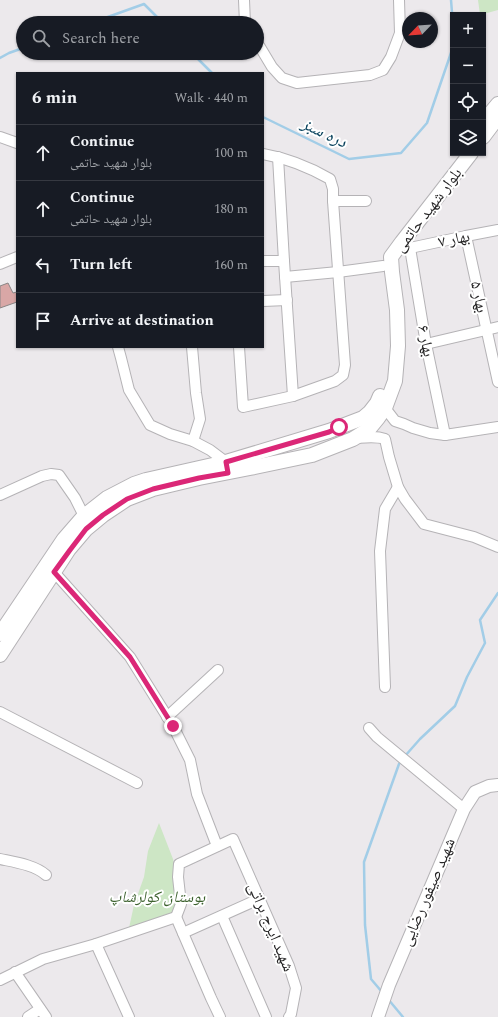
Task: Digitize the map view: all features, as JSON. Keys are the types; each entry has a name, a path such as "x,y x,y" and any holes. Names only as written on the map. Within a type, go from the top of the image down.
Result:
{"main road":[{"path":"485,120 498,104"},
{"path":"486,133 498,117"},
{"name":"بلوار شهید حاتمی","path":"0,634 50,569 70,550 86,529 103,515 127,499 153,489 199,478 329,432 363,418 370,412 377,403 387,379 389,345 388,311 383,255 395,237 458,156"},
{"name":"بلوار شهید حاتمی","path":"0,655 50,569 64,539 84,516 107,498 140,482 153,478 312,455 352,439 369,429 384,408 395,381 398,346 397,310 391,257 406,245 437,198 469,156"}],"street":[{"path":"244,0 245,16"},
{"path":"264,53 282,78 297,83 370,75 383,70 391,57 400,33 399,0"},
{"path":"0,137 16,143"},
{"path":"239,348 243,407 293,396 335,381 343,375 345,364 333,189 330,179 316,171 278,157 264,154"},
{"path":"278,157 293,396"},
{"path":"333,201 366,201"},
{"name":"بهار ۷","path":"406,245 498,230"},
{"name":"بهار ۵","path":"466,236 498,382"},
{"name":"بهار ۶","path":"406,245 445,435"},
{"path":"0,264 16,257"},
{"path":"264,261 284,261"},
{"path":"285,277 383,266"},
{"path":"264,301 287,300"},
{"path":"426,344 498,327"},
{"path":"118,348 129,390 150,425 210,450 227,467"},
{"path":"121,348 121,358"},
{"path":"192,348 200,419 193,442"},
{"path":"384,408 395,421 430,433 445,435 498,427"},
{"path":"352,439 370,436 377,436 385,439 398,487 404,499 424,524 474,536 498,547"},
{"path":"0,495 42,476 51,474 59,475 75,498 84,516"},
{"path":"385,687 380,551 385,509 398,487"},
{"path":"50,569 130,657 167,717 190,760 196,794 217,846 179,864 178,877 181,904 176,917 220,1017"},
{"path":"167,717 218,670"},
{"path":"0,712 137,783"},
{"path":"369,728 377,737 464,809"},
{"name":"شهید صیفور رضایی","path":"378,1017 389,985 464,809 475,792 488,786 498,785"},
{"name":"شهید ایرج براتی","path":"217,846 233,839 289,966 296,988 291,1014 289,1017"},
{"path":"0,859 40,870 46,876"},
{"path":"183,934 259,899"},
{"path":"222,916 266,1017"},
{"path":"0,980 42,959 96,944 176,917"},
{"path":"96,944 129,1017"},
{"path":"15,972 43,1013 28,1017"}],"green space":[{"path":"478,0 498,0 498,10 486,13 486,12 480,12"},
{"name":"بوستان کولرشاپ","path":"159,823 176,871 178,905 167,917 129,928 134,905 144,877 148,851"}],"building":[{"path":"8,283 13,293 16,292 16,302 0,308 0,286"}],"waterway":[{"name":"دره سبز","path":"451,0 452,12"},
{"name":"دره سبز","path":"111,16 144,4 156,16"},
{"name":"دره سبز","path":"264,117 349,159 401,153 427,123 453,48"},
{"name":"دره سبز","path":"0,58 16,50"},
{"name":"دره سبز","path":"199,60 211,72"},
{"path":"405,756 420,739 455,706 467,677 485,643 480,620 498,593"},
{"path":"382,992 371,979 365,925 364,862 399,764 402,760"},
{"path":"388,999 403,1017"}],"route":[{"path":"173,726 130,657 54,572 86,529 103,515 127,499 153,489 228,473 226,462 329,432 339,427"}]}
